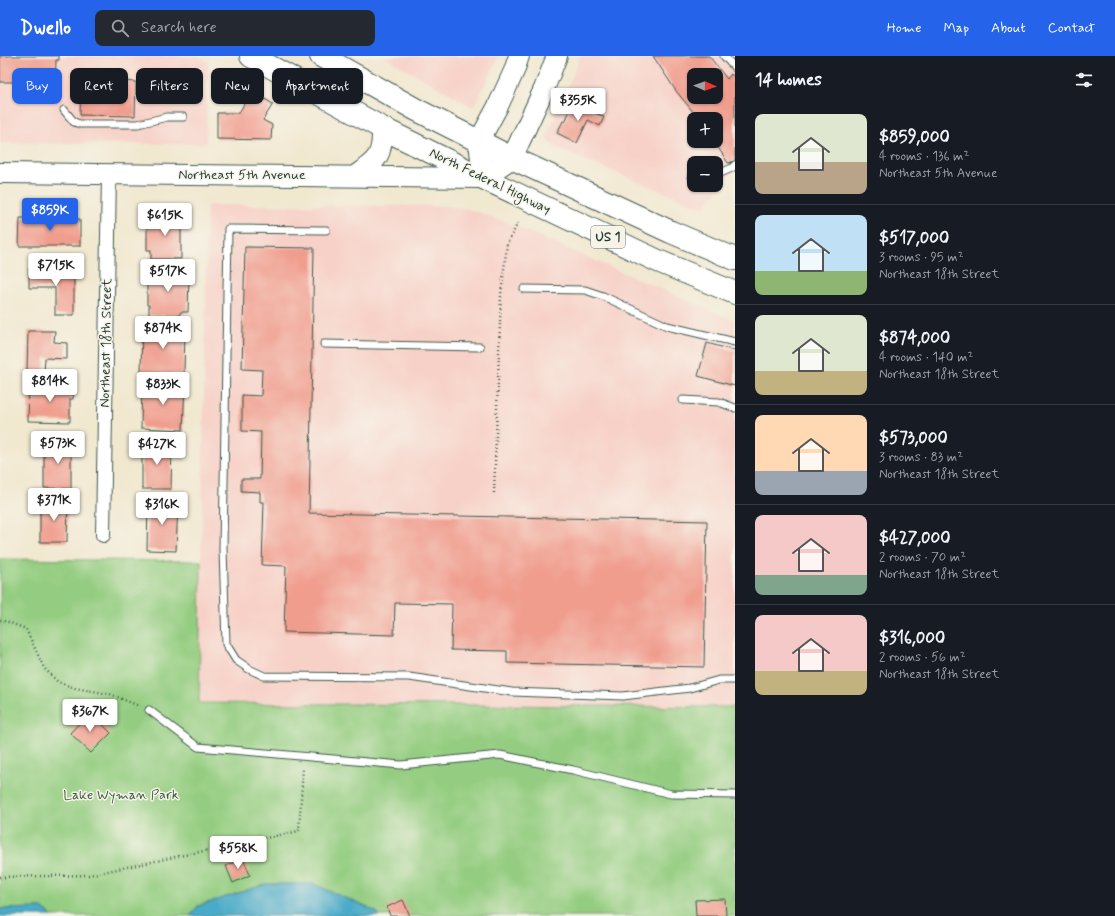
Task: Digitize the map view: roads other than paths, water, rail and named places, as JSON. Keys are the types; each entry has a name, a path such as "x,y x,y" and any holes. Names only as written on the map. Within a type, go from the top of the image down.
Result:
{"main road":[{"name":"North Federal Highway","path":"251,56 382,128 483,178 658,261 735,293"},
{"name":"US 1","path":"321,56 416,109 512,158 671,232 735,259"}],"street":[{"path":"519,56 498,106 479,141 483,178 512,158 544,89 557,56"},
{"path":"355,176 373,163 381,152 383,141 382,128"},
{"name":"Northeast 5th Avenue","path":"0,173 483,178"},
{"name":"Northeast 18th Street","path":"103,535 109,175"}],"lane":[{"path":"724,56 735,68"},
{"path":"64,110 74,122 80,124 138,124 167,117 183,117"},
{"path":"723,172 735,165"},
{"path":"326,230 228,229 223,549 226,644 236,660 249,669 264,676 409,678 512,692 623,696 690,688 719,680 735,680"},
{"path":"524,288 585,290 603,296 667,326 735,342"},
{"path":"324,344 480,347"},
{"path":"683,400 719,402 735,408"},
{"path":"149,710 198,747 401,765 500,755 573,770 671,794 735,795"}],"water":[{"path":"266,884 314,884 377,912 379,916 190,916 198,906"},
{"path":"42,908 52,916 0,916 0,909"}],"park label":[{"name":"Lake Wyman Park","path":"121,795"}]}
